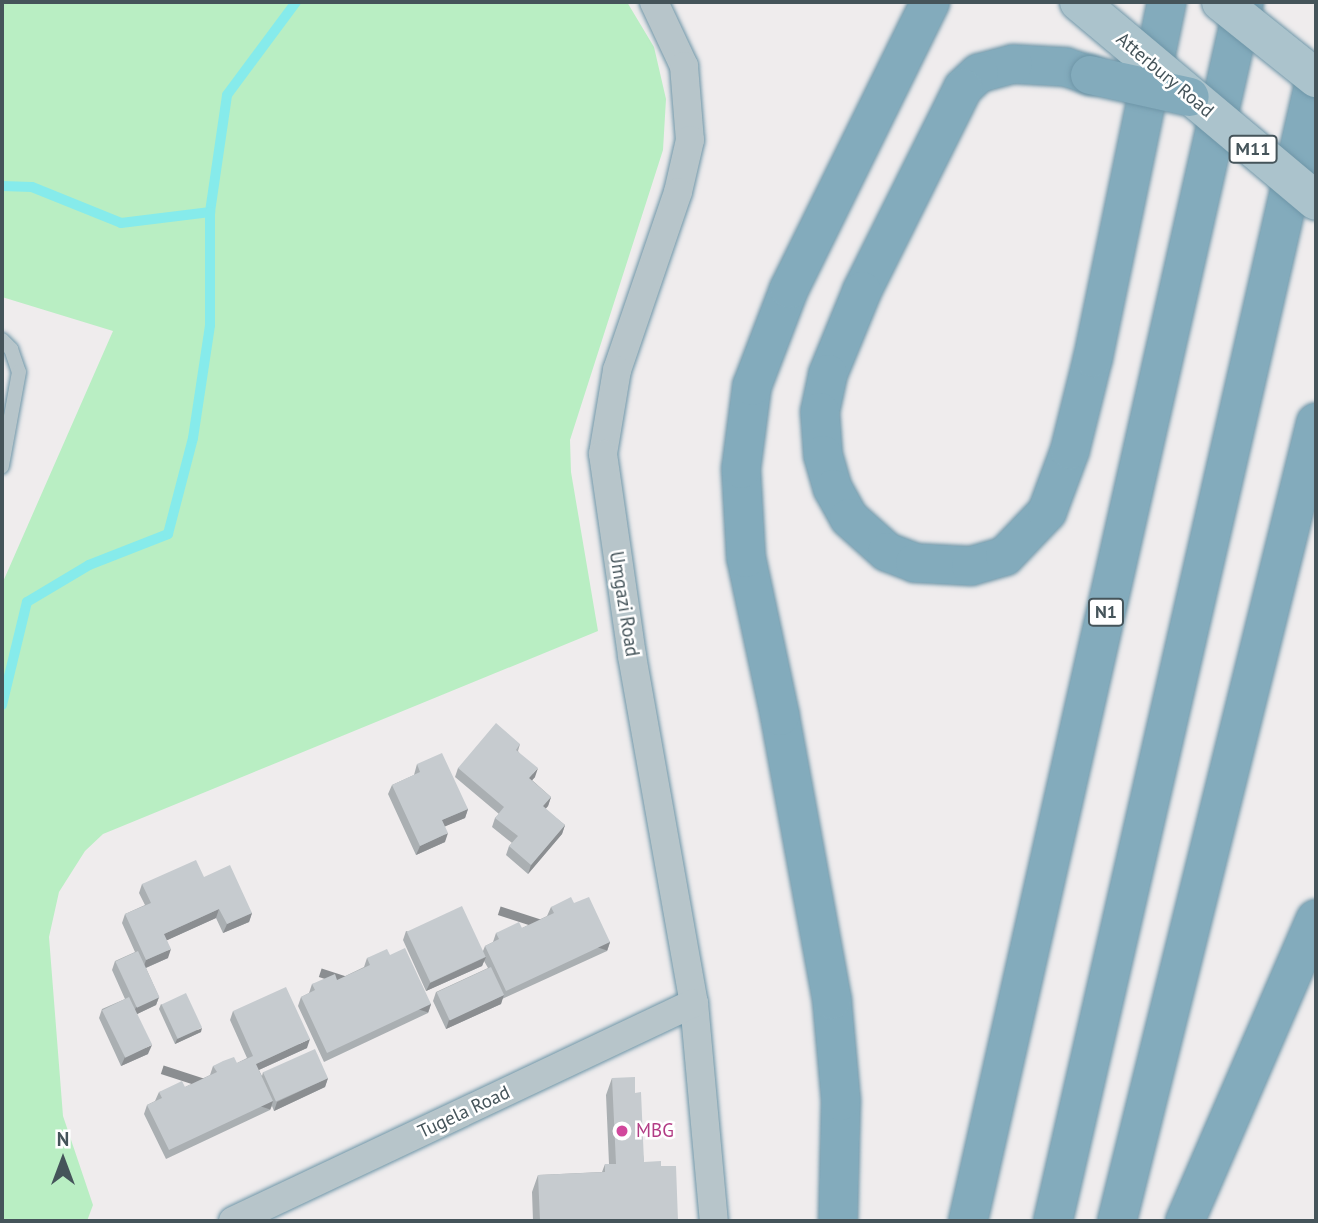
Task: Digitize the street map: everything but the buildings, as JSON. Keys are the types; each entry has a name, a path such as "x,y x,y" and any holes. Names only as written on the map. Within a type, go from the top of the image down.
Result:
{"highway":[{"path":"838,1221 841,1101 832,1000 780,716 746,558 741,469 752,386 789,289 930,2"},
{"path":"1167,2 1093,358 1070,450 1047,512 1005,556 971,566 915,562 887,552 849,518 833,489 823,456 820,412 828,374 862,291 963,88 979,73 1013,64 1066,67 1090,75 1190,97"},
{"name":"N1","path":"968,1221 1244,2"},
{"path":"1053,1221 1316,76"},
{"path":"1117,1221 1316,422"},
{"path":"1185,1221 1316,919"}],"main road":[{"name":"Atterbury Road","path":"1079,2 1316,201"},
{"path":"1221,2 1316,76"}],"street":[{"name":"Umgazi Road","path":"654,2 684,66 690,140 678,192 617,370 603,454 632,656 694,1003 715,1221"},
{"name":"Tugela Road","path":"233,1221 694,1003"}],"lane":[{"path":"2,340 11,349 19,372 2,467"}],"green space":[{"path":"2,2 627,2 654,47 666,99 663,150 570,440 571,472 598,631 103,834 85,851 59,892 49,937 63,1116 93,1205 87,1221 2,1221 2,584 113,331 2,297"}],"waterway":[{"path":"2,186 32,187 121,223 210,212 227,95 296,2"},
{"path":"2,705 27,602 89,565 168,534 193,438 210,325 210,212"}],"place":[{"name":"MBG","path":"622,1131"}]}
